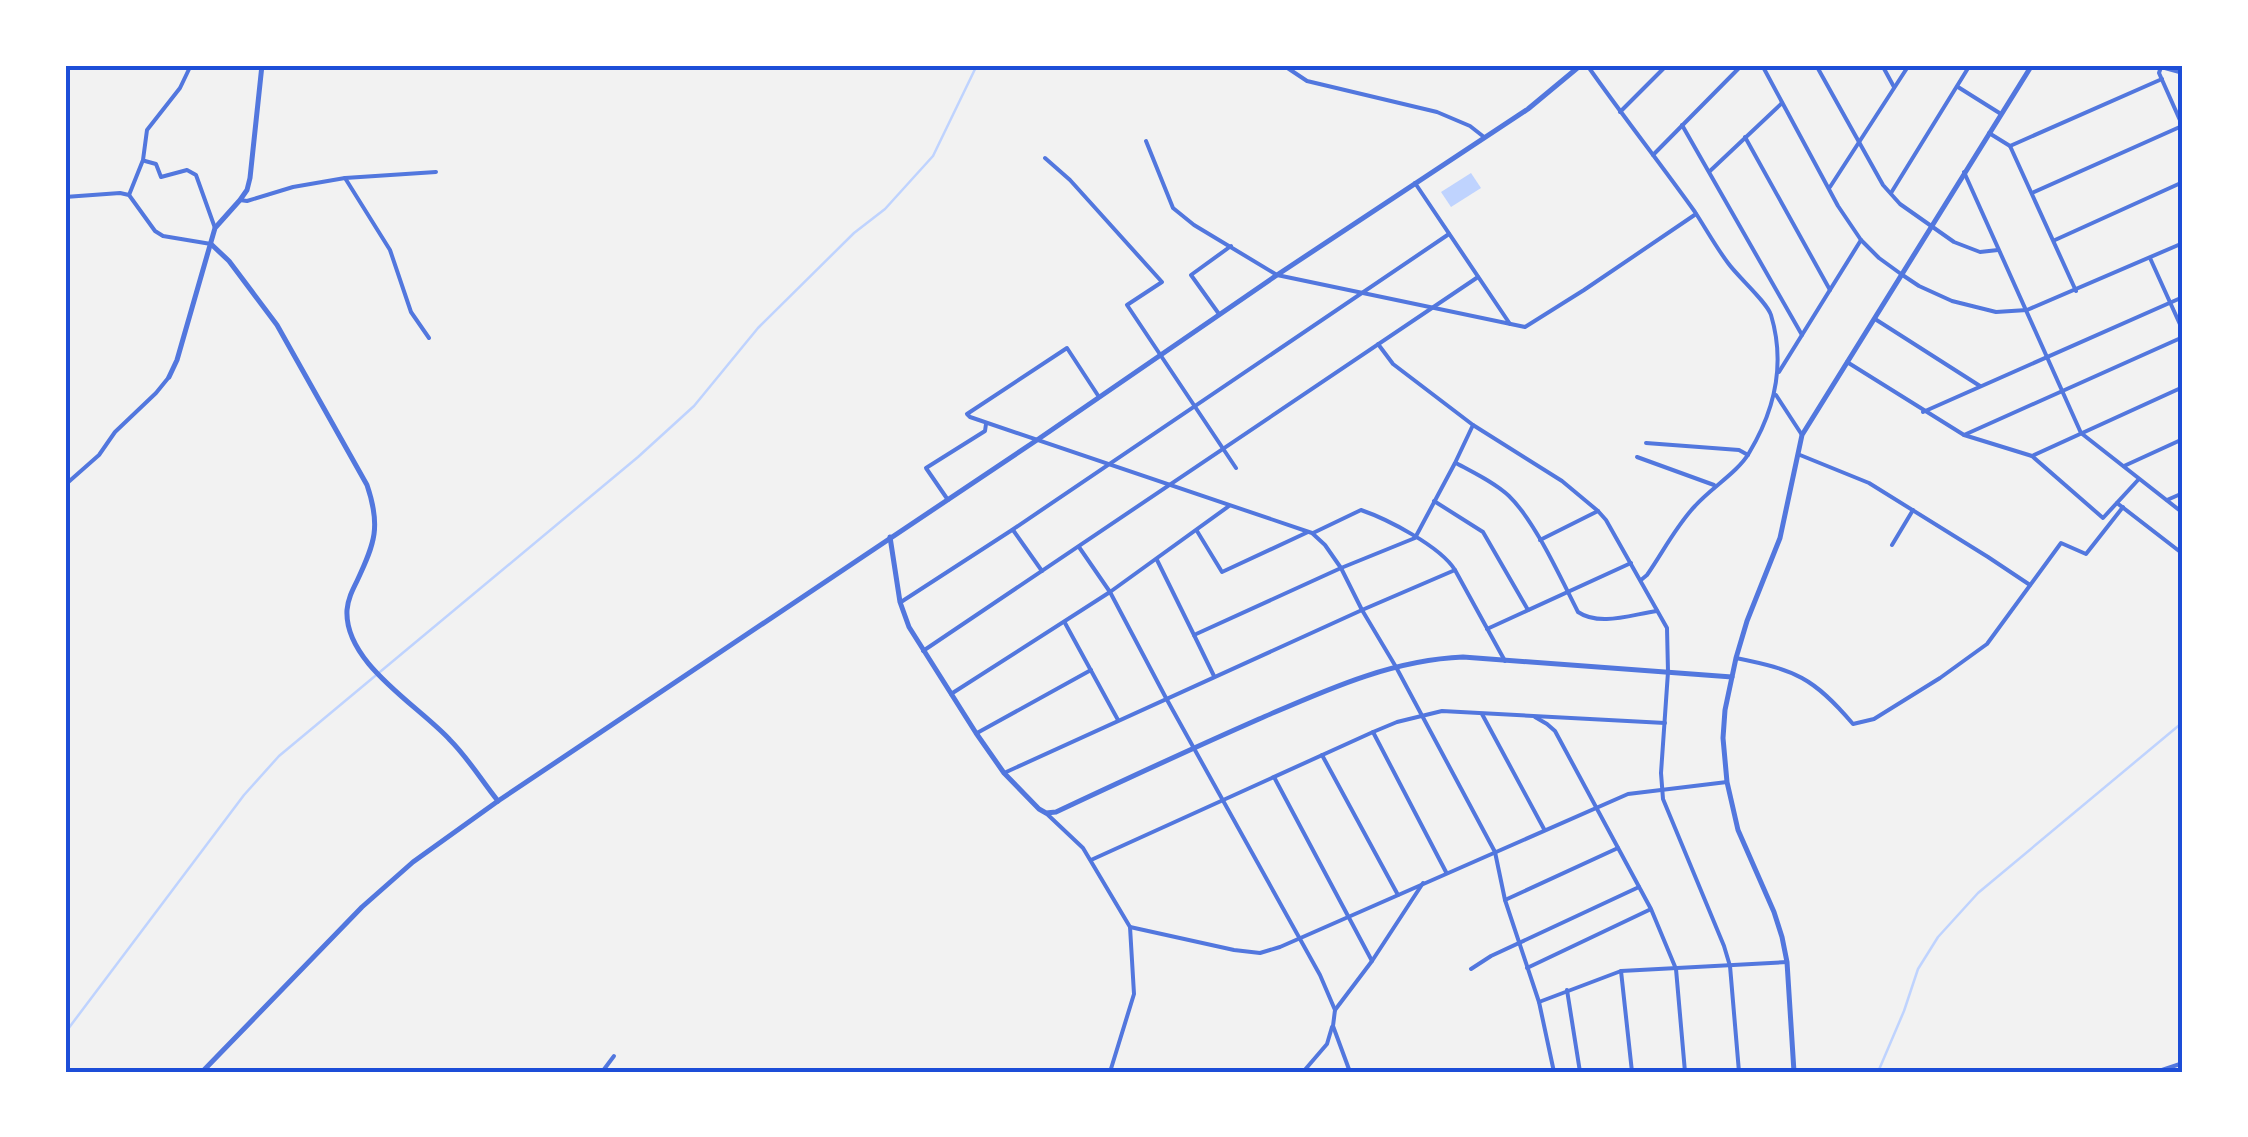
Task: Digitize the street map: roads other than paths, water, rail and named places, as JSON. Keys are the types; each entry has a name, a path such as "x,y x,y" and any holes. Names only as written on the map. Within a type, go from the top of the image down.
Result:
{"street":[{"path":"129,195 143,160 147,130 180,88 191,65"},
{"path":"65,485 100,455 115,432 156,394 177,360 216,228 247,190 262,65"},
{"path":"1287,65 1307,81 1438,112 1484,137"},
{"path":"202,1072 362,907 413,862 1277,274 1528,108 1584,65 1742,281 1769,309 1776,336 1776,395 1748,455 1691,509 1640,580"},
{"path":"1620,112 1666,65"},
{"path":"1652,155 1742,65"},
{"path":"1762,65 1861,240 1878,258 1936,294 1996,312 2027,310 2183,243"},
{"path":"1816,65 1890,193 1911,214 1968,248 1980,252 2000,250"},
{"path":"1882,65 1894,87"},
{"path":"1829,188 1909,65"},
{"path":"1890,193 1970,65"},
{"path":"1794,1072 1782,937 1738,830 1727,782 1724,710 1736,658 1780,538 1802,434 2032,65"},
{"path":"2157,66 2183,73"},
{"path":"2032,194 2183,127 2157,66"},
{"path":"2010,146 2162,80"},
{"path":"1957,86 2000,114"},
{"path":"1710,171 1782,103"},
{"path":"1682,126 1802,335"},
{"path":"1988,133 2010,146 2076,291"},
{"path":"1745,137 1830,290"},
{"path":"1146,141 1174,208 1194,225 1277,274 1524,327 1696,214"},
{"path":"1046,158 1162,282 1128,304 1236,468"},
{"path":"143,160 156,164 161,177 187,170 196,175 216,228"},
{"path":"240,200 345,178 436,172"},
{"path":"1964,172 2081,432 2183,513"},
{"path":"345,178 390,250 411,312 429,338"},
{"path":"2054,241 2183,182"},
{"path":"1415,184 1510,324"},
{"path":"65,197 129,195 155,231 163,236 210,244 229,260 277,325 367,484 374,505 374,542 349,596 348,625 352,639 365,660 453,743 498,801"},
{"path":"900,602 1449,234"},
{"path":"1778,374 1861,240"},
{"path":"1220,314 1190,275 1230,246"},
{"path":"1964,435 2183,334 2150,258"},
{"path":"922,651 1478,276"},
{"path":"1923,412 2183,297"},
{"path":"1874,319 1980,386"},
{"path":"1378,344 1393,364 1472,425 1562,481 1598,512 1658,610 1666,628 1668,672 1662,789 1668,815 1720,930 1730,966 1738,1072"},
{"path":"1099,397 1066,348 967,414 1310,532 1334,555 1495,852 1518,945 1539,1002 1554,1072"},
{"path":"1847,362 1964,435 2032,456 2103,518 2120,505"},
{"path":"2032,456 2183,388"},
{"path":"1776,395 1802,434"},
{"path":"948,500 926,468 985,430 986,423"},
{"path":"1194,636 1414,538 1472,425"},
{"path":"2124,466 2183,439"},
{"path":"1646,442 1739,450 1748,455"},
{"path":"1797,454 1870,483 2030,586"},
{"path":"1637,458 1714,485"},
{"path":"1455,463 1512,498 1540,540 1578,612 1598,620 1658,610"},
{"path":"1736,658 1780,667 1816,685 1853,724 1874,719 1987,644 2061,543 2086,554 2139,478"},
{"path":"2166,500 2183,493"},
{"path":"1434,501 1483,532 1528,610"},
{"path":"2120,505 2183,554"},
{"path":"950,694 1065,623 1228,506"},
{"path":"1197,531 1222,572 1360,510 1380,516 1438,551 1455,570 1505,661"},
{"path":"1892,544 1913,510"},
{"path":"1540,540 1598,512"},
{"path":"1012,530 1042,572"},
{"path":"890,537 900,602 922,651 1004,772 1084,848 1130,926 1134,994 1110,1072"},
{"path":"1079,547 1110,592 1320,974 1336,1010"},
{"path":"1157,560 1214,676"},
{"path":"1487,628 1631,563"},
{"path":"1004,772 1455,570"},
{"path":"1065,623 1118,720"},
{"path":"1046,813 1056,812 1337,685 1439,658 1732,677"},
{"path":"976,733 1090,670"},
{"path":"1092,860 1372,732 1442,711 1665,724"},
{"path":"1481,712 1544,829"},
{"path":"1532,716 1555,731 1651,909 1676,969 1684,1072"},
{"path":"1372,732 1446,872"},
{"path":"1322,755 1398,895"},
{"path":"1274,777 1372,961"},
{"path":"1130,926 1260,953 1636,792 1727,782"},
{"path":"1505,900 1618,848"},
{"path":"1303,1072 1327,1044 1336,1010 1422,883"},
{"path":"1470,969 1639,887"},
{"path":"1527,968 1651,909"},
{"path":"1539,1002 1621,971 1786,962"},
{"path":"1621,971 1632,1072"},
{"path":"1567,990 1580,1072"},
{"path":"1332,1026 1350,1072"},
{"path":"602,1072 614,1056"},
{"path":"2156,1072 2183,1063"}],"water":[{"path":"1471,173 1481,188 1451,207 1441,192"}],"waterway":[{"path":"65,1033 244,795 279,756 694,406 758,328 854,233 885,209 933,156 977,65"},
{"path":"1878,1072 1918,969 1938,937 1978,893 2183,722"}]}
